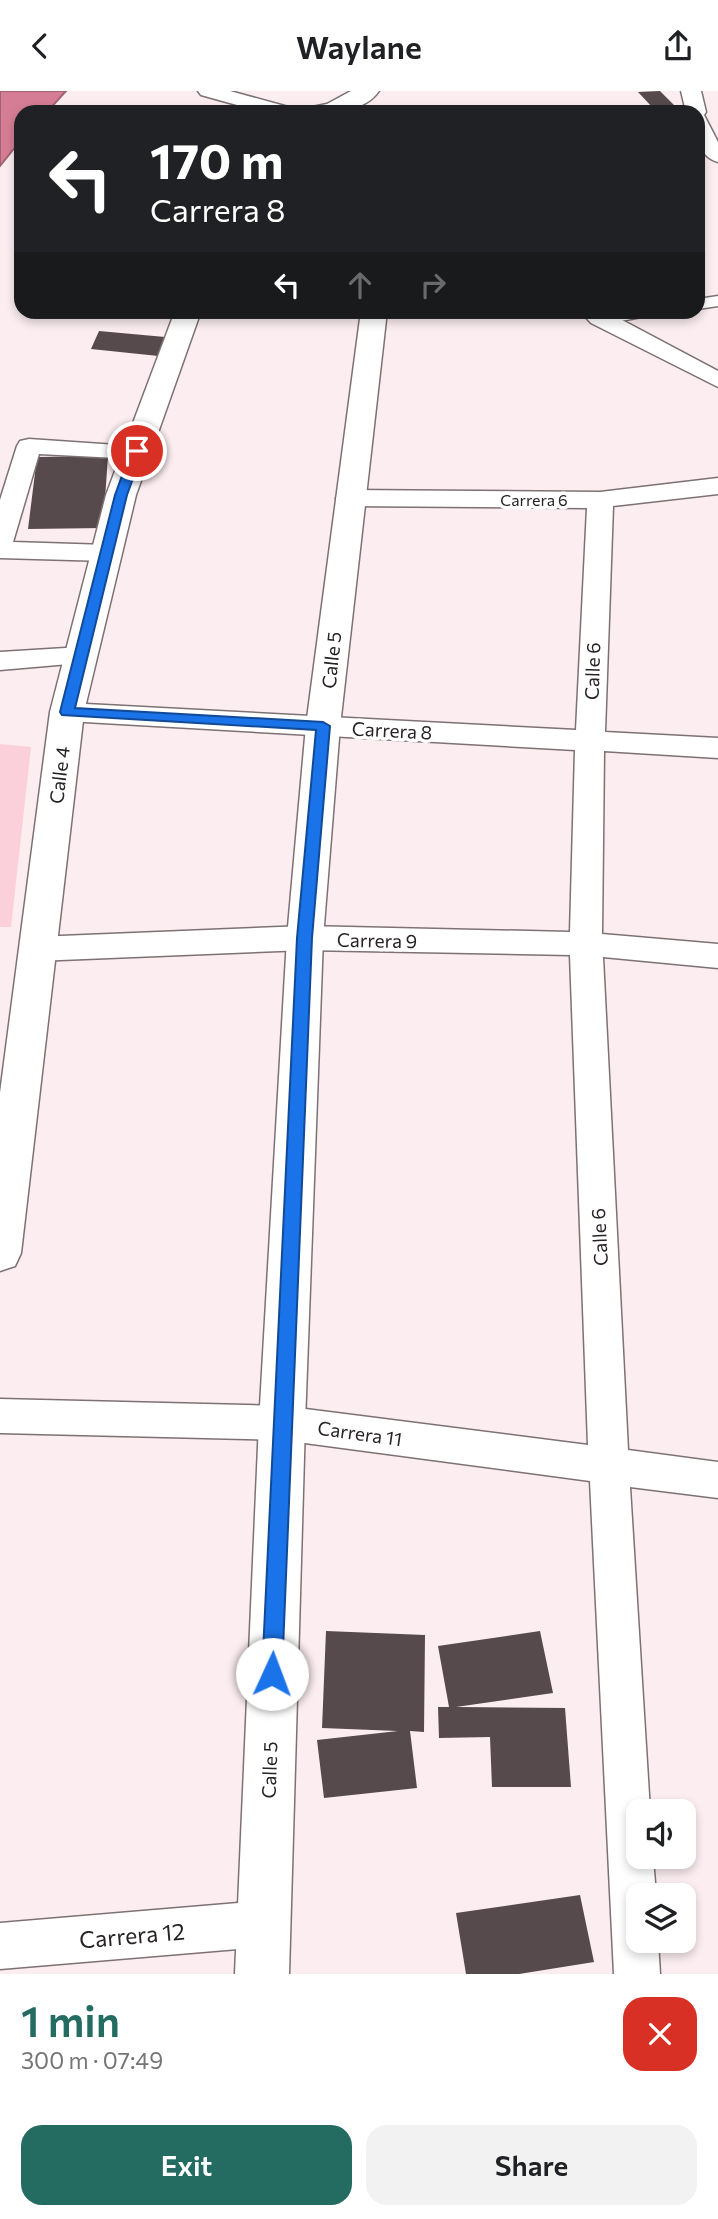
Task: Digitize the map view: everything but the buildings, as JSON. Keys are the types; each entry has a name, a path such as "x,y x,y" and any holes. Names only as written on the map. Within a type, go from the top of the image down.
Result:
{"street":[{"path":"342,105 368,91"},
{"path":"691,91 704,101"},
{"path":"214,92 260,105"},
{"path":"705,137 718,156"},
{"name":"Calle 4","path":"0,1254 67,712 121,495 185,319"},
{"name":"Calle 5","path":"262,1974 282,1423 305,938 323,726 373,319"},
{"path":"603,319 718,380"},
{"path":"0,542 29,446 137,451"},
{"name":"Carrera 6","path":"349,498 600,500 718,486"},
{"name":"Calle 6","path":"600,500 590,741 586,944 609,1466 637,1974"},
{"path":"0,550 107,553"},
{"path":"0,661 82,656"},
{"name":"Carrera 8","path":"67,712 718,748"},
{"name":"Carrera 9","path":"36,949 305,938 586,944 718,956"},
{"name":"Carrera 11","path":"0,1416 282,1423 718,1480"},
{"name":"Carrera 12","path":"0,1946 263,1924"}],"shaded area":[{"path":"0,91 66,91 53,105 14,105 14,149 0,166"},
{"path":"0,744 31,747 11,927 0,927"}],"route":[{"path":"137,451 121,495 67,712 323,726 305,938 272,1674"}]}
